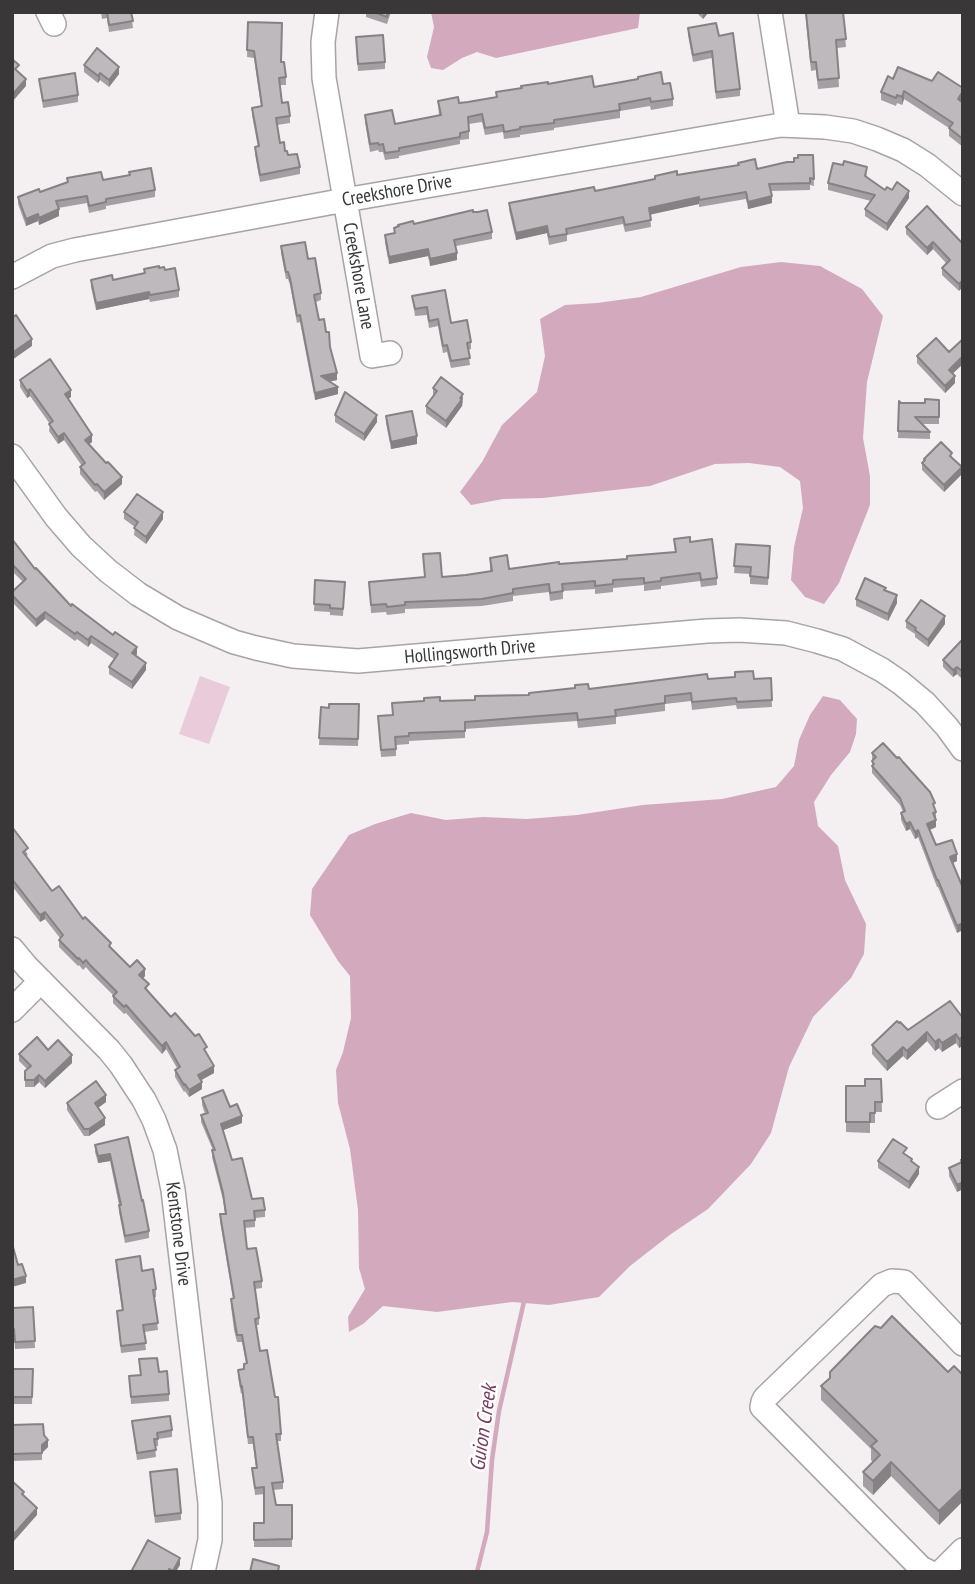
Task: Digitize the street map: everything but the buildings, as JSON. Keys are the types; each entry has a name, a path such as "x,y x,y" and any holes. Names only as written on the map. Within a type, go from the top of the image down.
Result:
{"street":[{"name":"Creekshore Lane","path":"327,12 323,42 324,78 372,356 390,353"},
{"path":"770,12 788,125"},
{"name":"Creekshore Drive","path":"12,278 52,256 75,250 345,200 788,125 853,131 877,139 928,165 963,194"},
{"name":"Hollingsworth Drive","path":"12,456 56,517 81,546 108,571 168,612 234,642 293,656 358,661 707,631 774,631 833,646 882,670 925,704 963,749"},
{"name":"Kentstone Drive","path":"12,949 128,1073 149,1110 165,1150 173,1191 209,1503 210,1540 203,1572"},
{"path":"12,1010 41,981"},
{"path":"938,1107 963,1091"},
{"path":"929,1572 921,1568 762,1407 765,1398 883,1285 892,1281 904,1282 963,1344"},
{"path":"941,1572 963,1550"}],"shaded area":[{"path":"431,12 640,12 638,28 496,58 477,52 443,70 431,68 427,57 434,27"},
{"path":"781,262 820,266 862,289 883,316 867,382 863,438 870,476 870,505 839,583 824,604 805,597 791,580 794,547 803,508 800,481 780,467 749,463 715,464 650,486 543,498 503,499 471,505 460,492 482,462 502,425 537,392 545,356 540,319 565,305 641,297 741,267"},
{"path":"200,676 230,687 209,744 179,734"},
{"path":"823,696 840,700 857,719 856,734 850,752 814,802 818,826 838,846 845,880 866,924 864,954 851,978 813,1017 789,1067 771,1133 751,1164 708,1209 630,1266 599,1297 549,1305 512,1302 437,1312 383,1306 363,1324 349,1332 348,1317 365,1289 359,1268 358,1210 350,1149 338,1103 336,1070 351,1018 350,976 310,915 312,889 349,835 411,813 446,820 483,817 527,819 722,799 776,787 794,766 799,740 810,715"}],"waterway":[{"name":"Guion Creek","path":"477,1572 487,1532 492,1460 499,1411 525,1297"}]}
